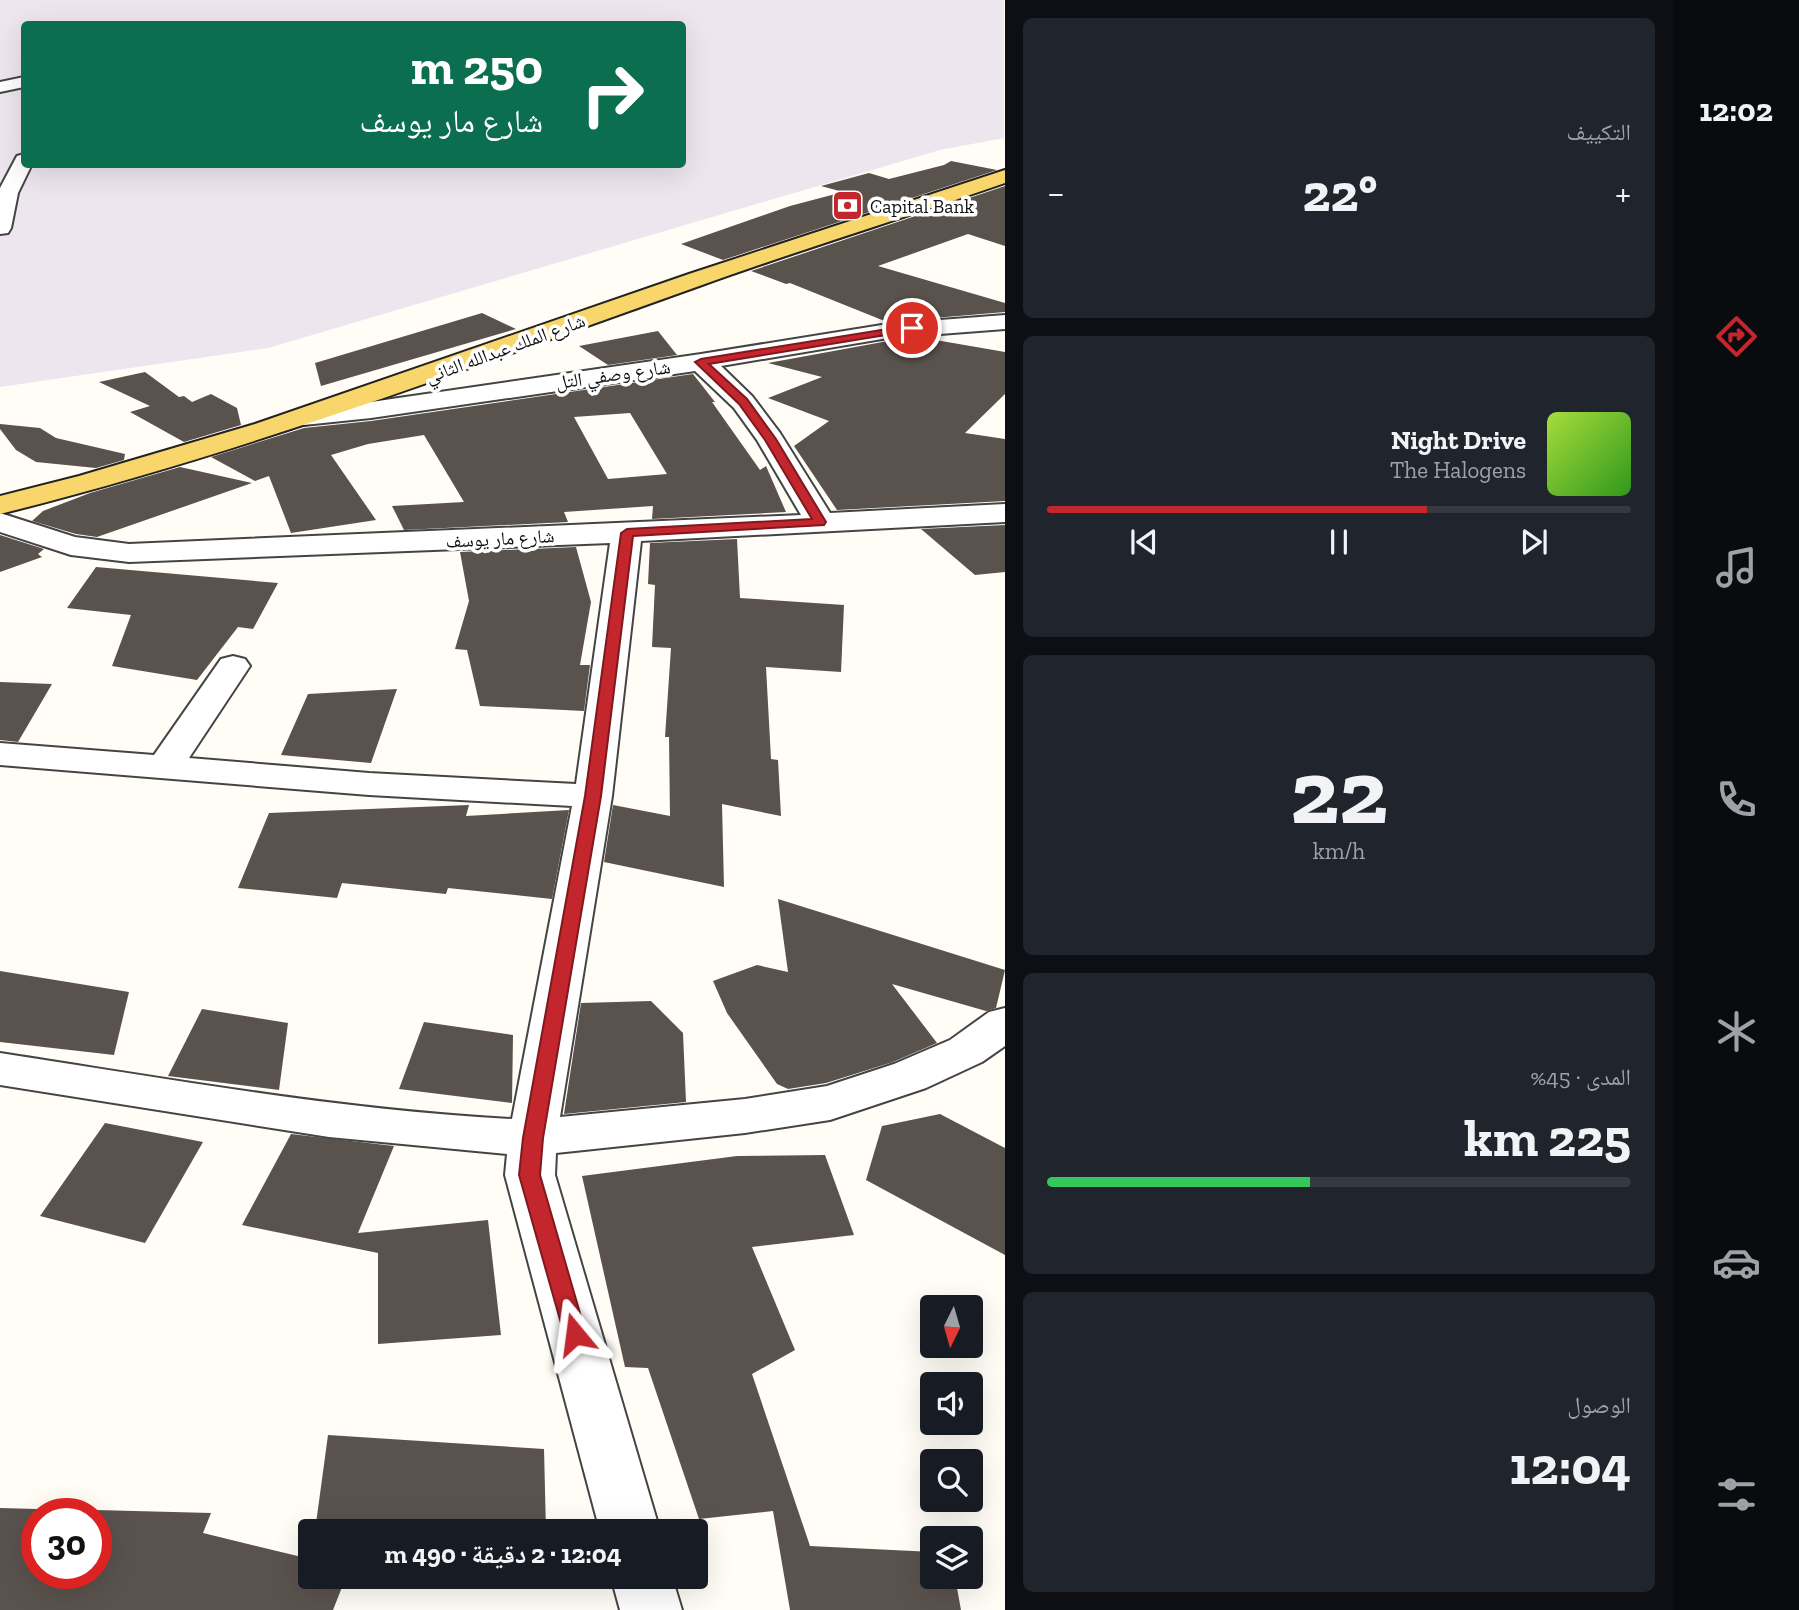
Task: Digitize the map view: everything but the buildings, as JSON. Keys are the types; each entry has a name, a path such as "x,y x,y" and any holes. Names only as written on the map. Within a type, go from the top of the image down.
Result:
{"main road":[{"name":"شارع الملك عبدالله الثاني","path":"1,490 166,451 828,225 1004,168"},
{"name":"شارع الملك عبدالله الثاني","path":"1,490 120,475 438,373 701,278 1004,176"}],"street":[{"path":"0,87 21,83"},
{"path":"0,159 21,162"},
{"path":"0,228 8,193 21,166"},
{"name":"شارع وصفي التل","path":"304,417 701,362 888,331 1004,322"},
{"path":"701,362 743,401 770,439 820,522"},
{"path":"438,373 471,395"},
{"name":"شارع مار يوسف","path":"0,522 71,546 129,553 627,533 1004,513"},
{"path":"626,1519 530,1175 533,1138 593,796 627,533"},
{"path":"164,768 233,666"},
{"path":"0,754 356,783 593,796"},
{"path":"4,1076 329,1120 533,1138 745,1116 830,1103 921,1071 966,1051 1004,1023"},
{"path":"645,1589 651,1610"}],"shaded area":[{"path":"0,0 1004,0 1004,138 940,150 268,348 0,387"}],"place":[{"name":"Capital Bank","path":"847,206"}],"route":[{"path":"575,1334 530,1175 533,1138 593,796 627,533 820,522 770,439 743,401 701,362 912,328"}]}
